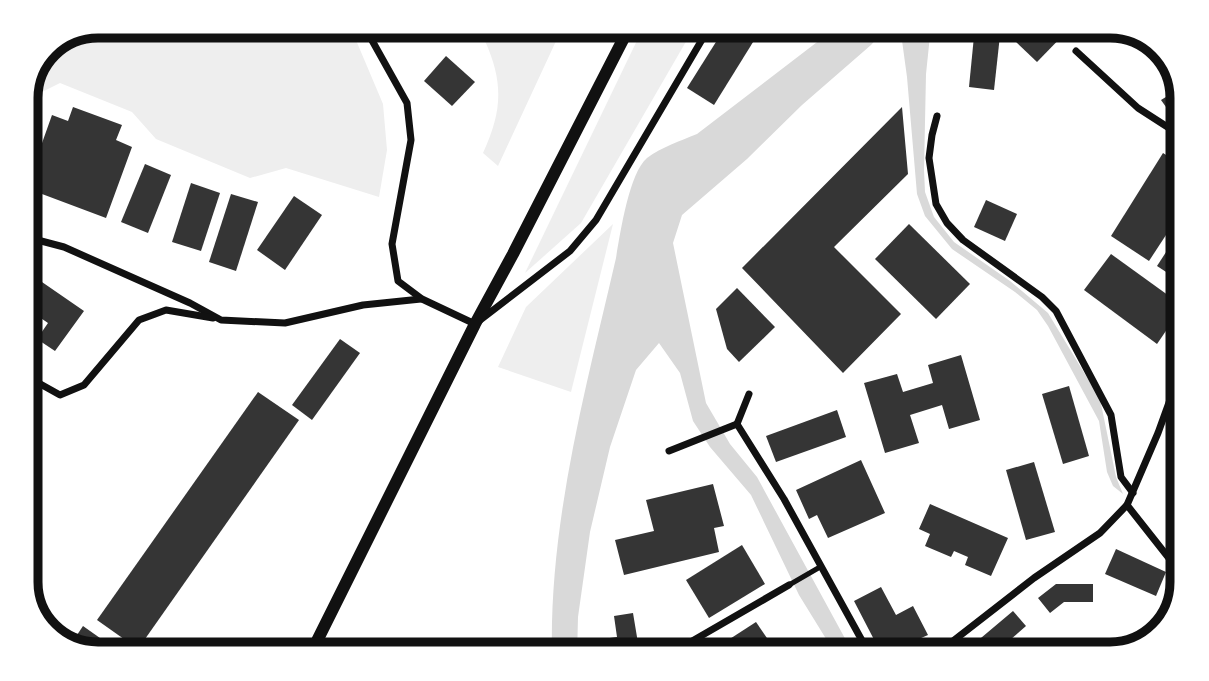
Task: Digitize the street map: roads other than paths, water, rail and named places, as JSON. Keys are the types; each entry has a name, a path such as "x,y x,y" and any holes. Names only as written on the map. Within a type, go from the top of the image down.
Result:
{"street":[{"path":"371,38 407,103 411,140 392,244 398,281 422,299 475,324"},
{"path":"316,642 475,324 624,38"},
{"path":"475,324 570,251 596,220 703,38"},
{"path":"1076,51 1138,108 1170,129"},
{"path":"937,116 929,158 936,204 947,223 963,240 1042,296 1056,312 1111,415 1121,477 1133,493"},
{"path":"39,240 64,247 190,303 221,320"},
{"path":"39,383 60,395 84,385 139,320 166,310 221,320 285,323 363,305 422,299"},
{"path":"669,451 737,424 749,394"},
{"path":"952,642 1034,578 1100,533 1127,505 1170,400"},
{"path":"737,424 784,499 863,642"},
{"path":"1127,505 1170,560"},
{"path":"690,642 789,585"}],"lane":[{"path":"789,585 820,567"}]}
